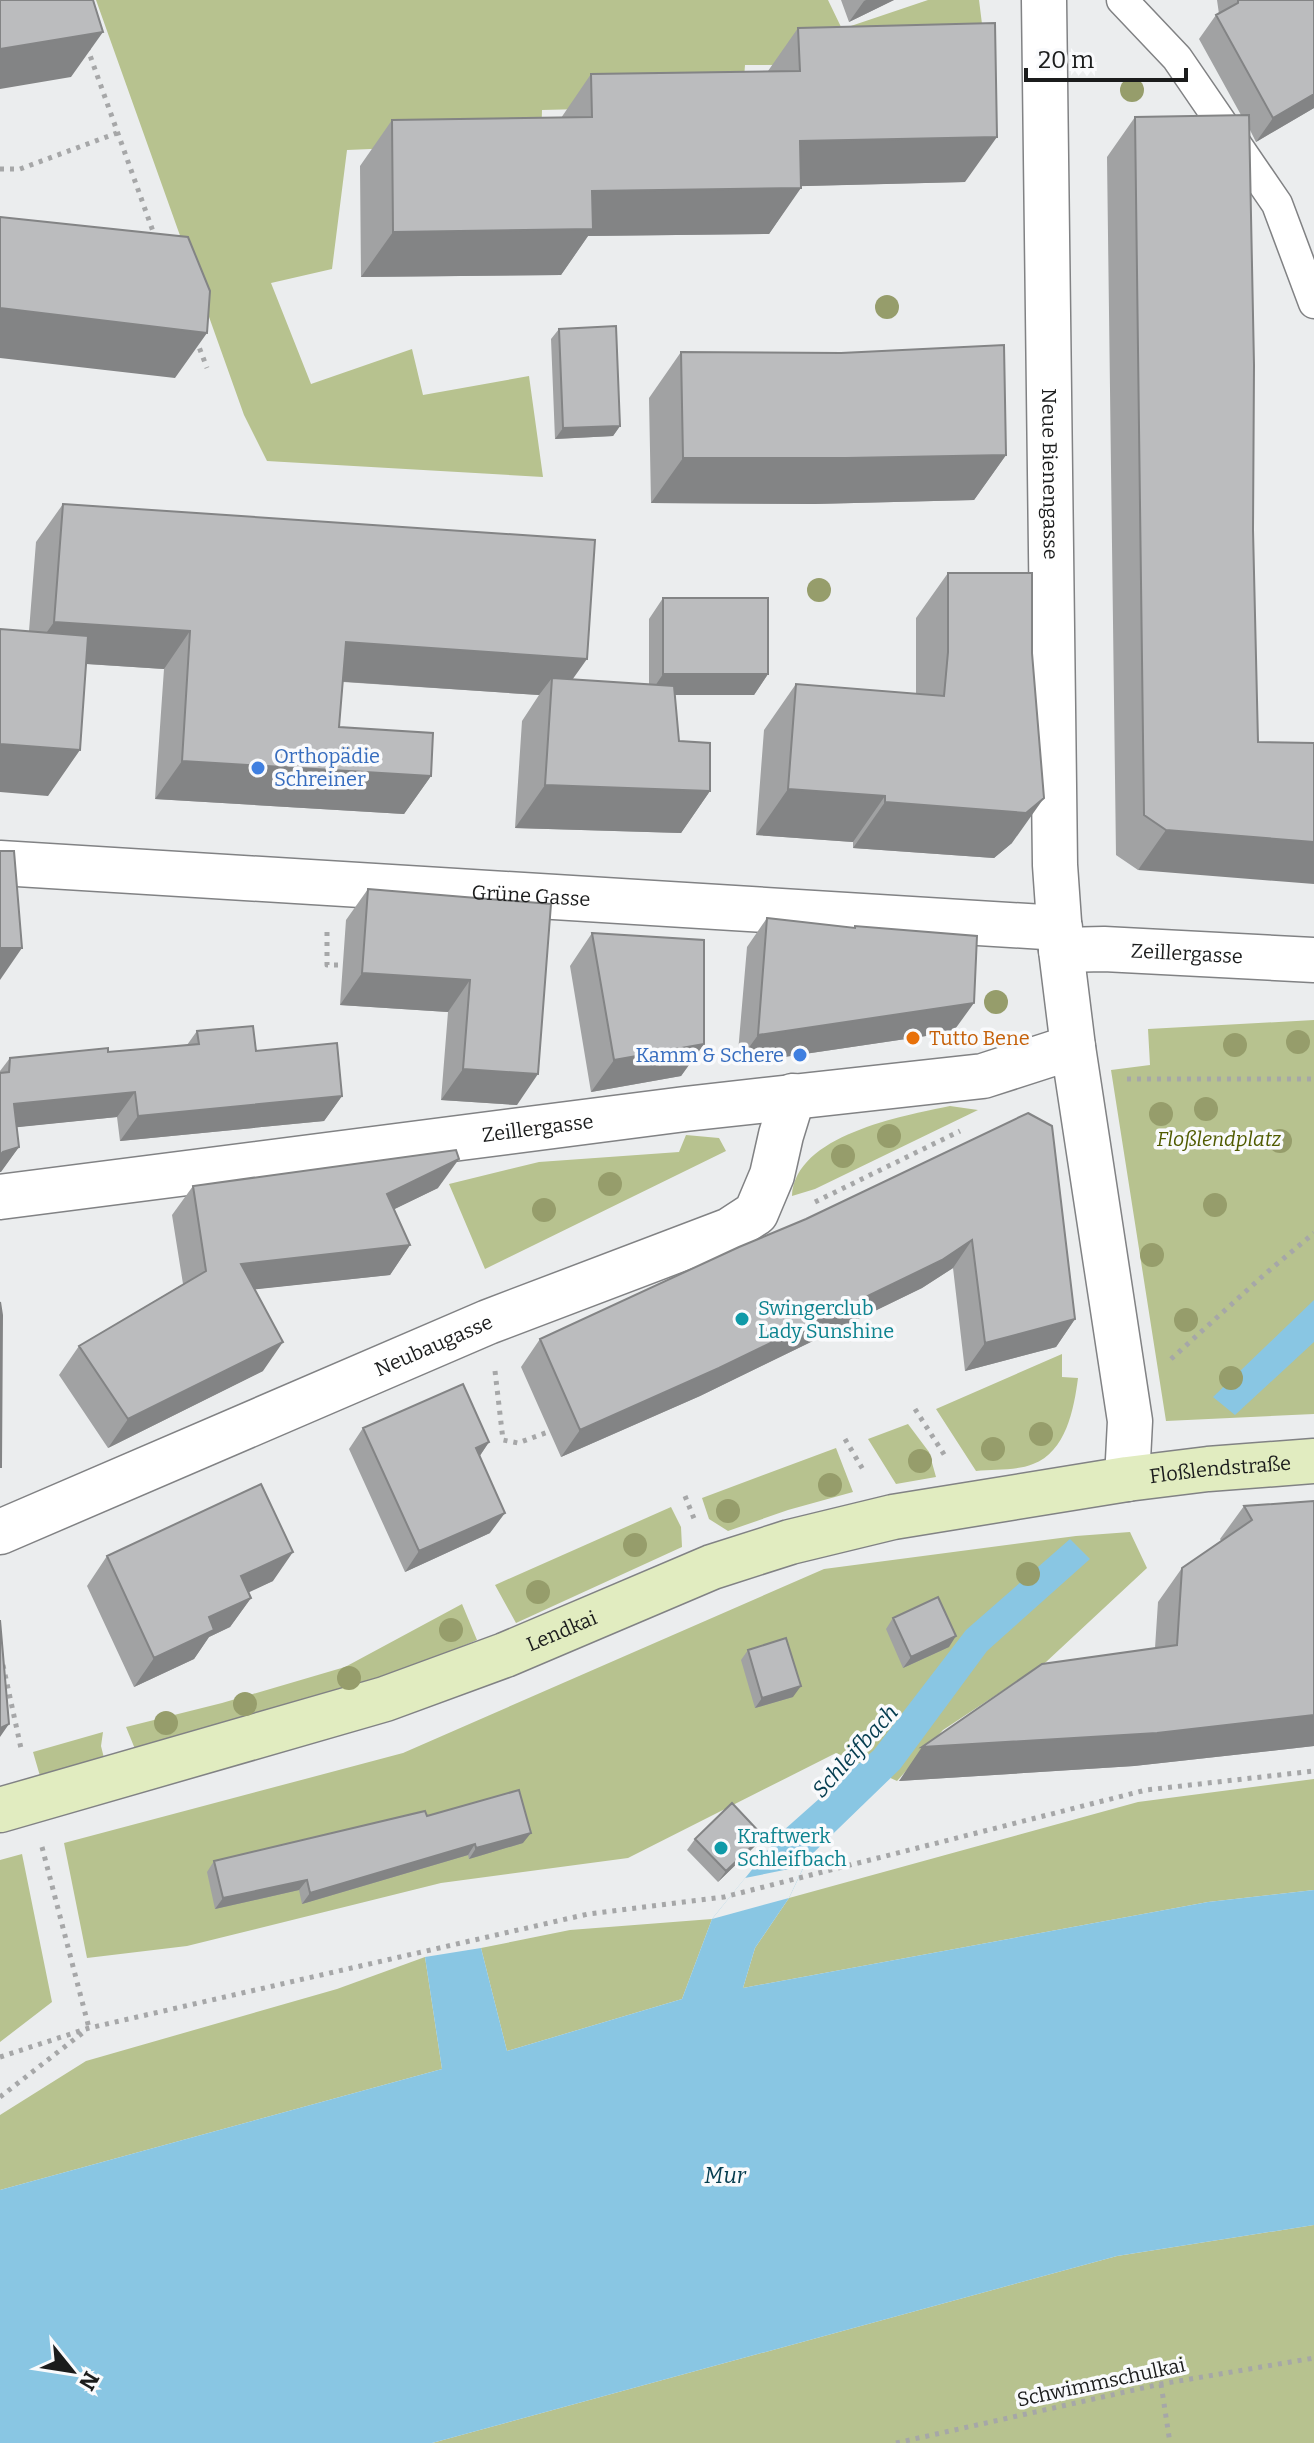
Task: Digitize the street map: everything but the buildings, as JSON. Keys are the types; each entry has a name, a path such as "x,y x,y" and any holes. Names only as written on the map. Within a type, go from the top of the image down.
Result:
{"main road":[{"name":"Floßlendstraße","path":"1127,1479 1314,1461"},
{"name":"Lendkai","path":"0,1810 385,1699 505,1655 712,1567 790,1542 893,1517 1127,1479"}],"street":[{"name":"Neue Bienengasse","path":"1044,0 1055,865 1061,939"},
{"name":"Grüne Gasse","path":"0,863 1061,939"},
{"name":"Zeillergasse","path":"1061,939 1104,949 1314,960"},
{"path":"1061,939 1073,1047 1130,1421 1127,1479"},
{"name":"Zeillergasse","path":"0,1197 793,1096 983,1076 1073,1047"},
{"path":"756,1213 772,1175 793,1096"},
{"name":"Neubaugasse","path":"0,1532 488,1322 730,1230 756,1213"}],"lane":[{"path":"1122,0 1177,58 1277,204 1314,303"}],"path":[{"path":"85,42 157,240"},
{"path":"0,169 20,169 117,133"},
{"path":"190,325 207,368"},
{"path":"1125,1079 1314,1079"},
{"path":"756,1213 780,1219 971,1126"},
{"path":"1163,1367 1314,1233"},
{"path":"495,1370 503,1440 518,1443 548,1432"},
{"path":"3,1663 23,1758"},
{"path":"0,2057 89,2028 588,1914 724,1897 807,1878 1146,1790 1314,1771"},
{"path":"40,1839 89,2028"},
{"path":"0,2097 89,2028"},
{"name":"Schwimmschulkai","path":"896,2443 1161,2384 1314,2358"},
{"path":"1161,2384 1170,2443"}],"green space":[{"path":"96,0 828,0 842,29 928,0 979,0 987,64 745,65 742,105 542,110 541,142 347,150 332,269 271,283 311,384 412,349 423,395 529,376 543,477 267,461 244,415"},
{"name":"Floßlendplatz","path":"1314,1020 1314,1414 1166,1421 1111,1070 1150,1065 1148,1029"},
{"path":"950,1106 978,1110 815,1189 792,1196 798,1175 811,1158 831,1143 880,1123"},
{"path":"686,1135 719,1138 726,1151 485,1269 449,1184 539,1162 679,1152"},
{"path":"1062,1354 1062,1377 1078,1378 1071,1416 1061,1440 1044,1458 1033,1464 1012,1469 976,1471 936,1409"},
{"path":"908,1424 929,1452 936,1477 896,1484 868,1439"},
{"path":"836,1448 853,1492 728,1531 709,1519 702,1498"},
{"path":"671,1507 681,1527 682,1547 516,1623 495,1585"},
{"path":"1130,1532 1147,1568 1046,1662 943,1730 897,1781 836,1753 628,1858 441,1883 187,1946 87,1958 64,1843 403,1753 824,1569 1076,1536"},
{"path":"462,1604 477,1640 396,1675 135,1749 126,1727 345,1667"},
{"path":"103,1732 101,1746 104,1758 40,1776 33,1752"},
{"path":"1314,1779 1314,1890 1208,1902 743,1988 755,1948 789,1898 1138,1802"},
{"path":"22,1854 52,2002 0,2042 0,1860"},
{"path":"712,1919 682,1999 507,2051 481,1948 570,1930"},
{"path":"425,1957 442,2069 0,2190 0,2115 86,2061 337,1989"},
{"path":"1314,2225 1314,2443 432,2443 1117,2256"}],"water":[{"path":"1314,1300 1314,1342 1235,1415 1213,1397"},
{"name":"Mur","path":"1070,1539 1090,1559 987,1651 900,1769 808,1858 789,1898 755,1948 743,1988 1208,1902 1314,1890 1314,2225 1117,2256 432,2443 0,2443 0,2190 442,2069 425,1957 481,1948 507,2051 682,1999 712,1919 784,1830 874,1750 966,1630"}],"pier":[{"path":"804,1866 789,1898 712,1919 745,1878"}],"place":[{"name":"Orthopädie Schreiner","path":"258,768"},
{"name":"Tutto Bene","path":"913,1038"},
{"name":"Kamm & Schere","path":"800,1055"},
{"name":"Swingerclub Lady Sunshine","path":"742,1319"},
{"name":"Kraftwerk Schleifbach","path":"721,1848"}],"water label":[{"name":"Schleifbach","path":"855,1751"}]}
